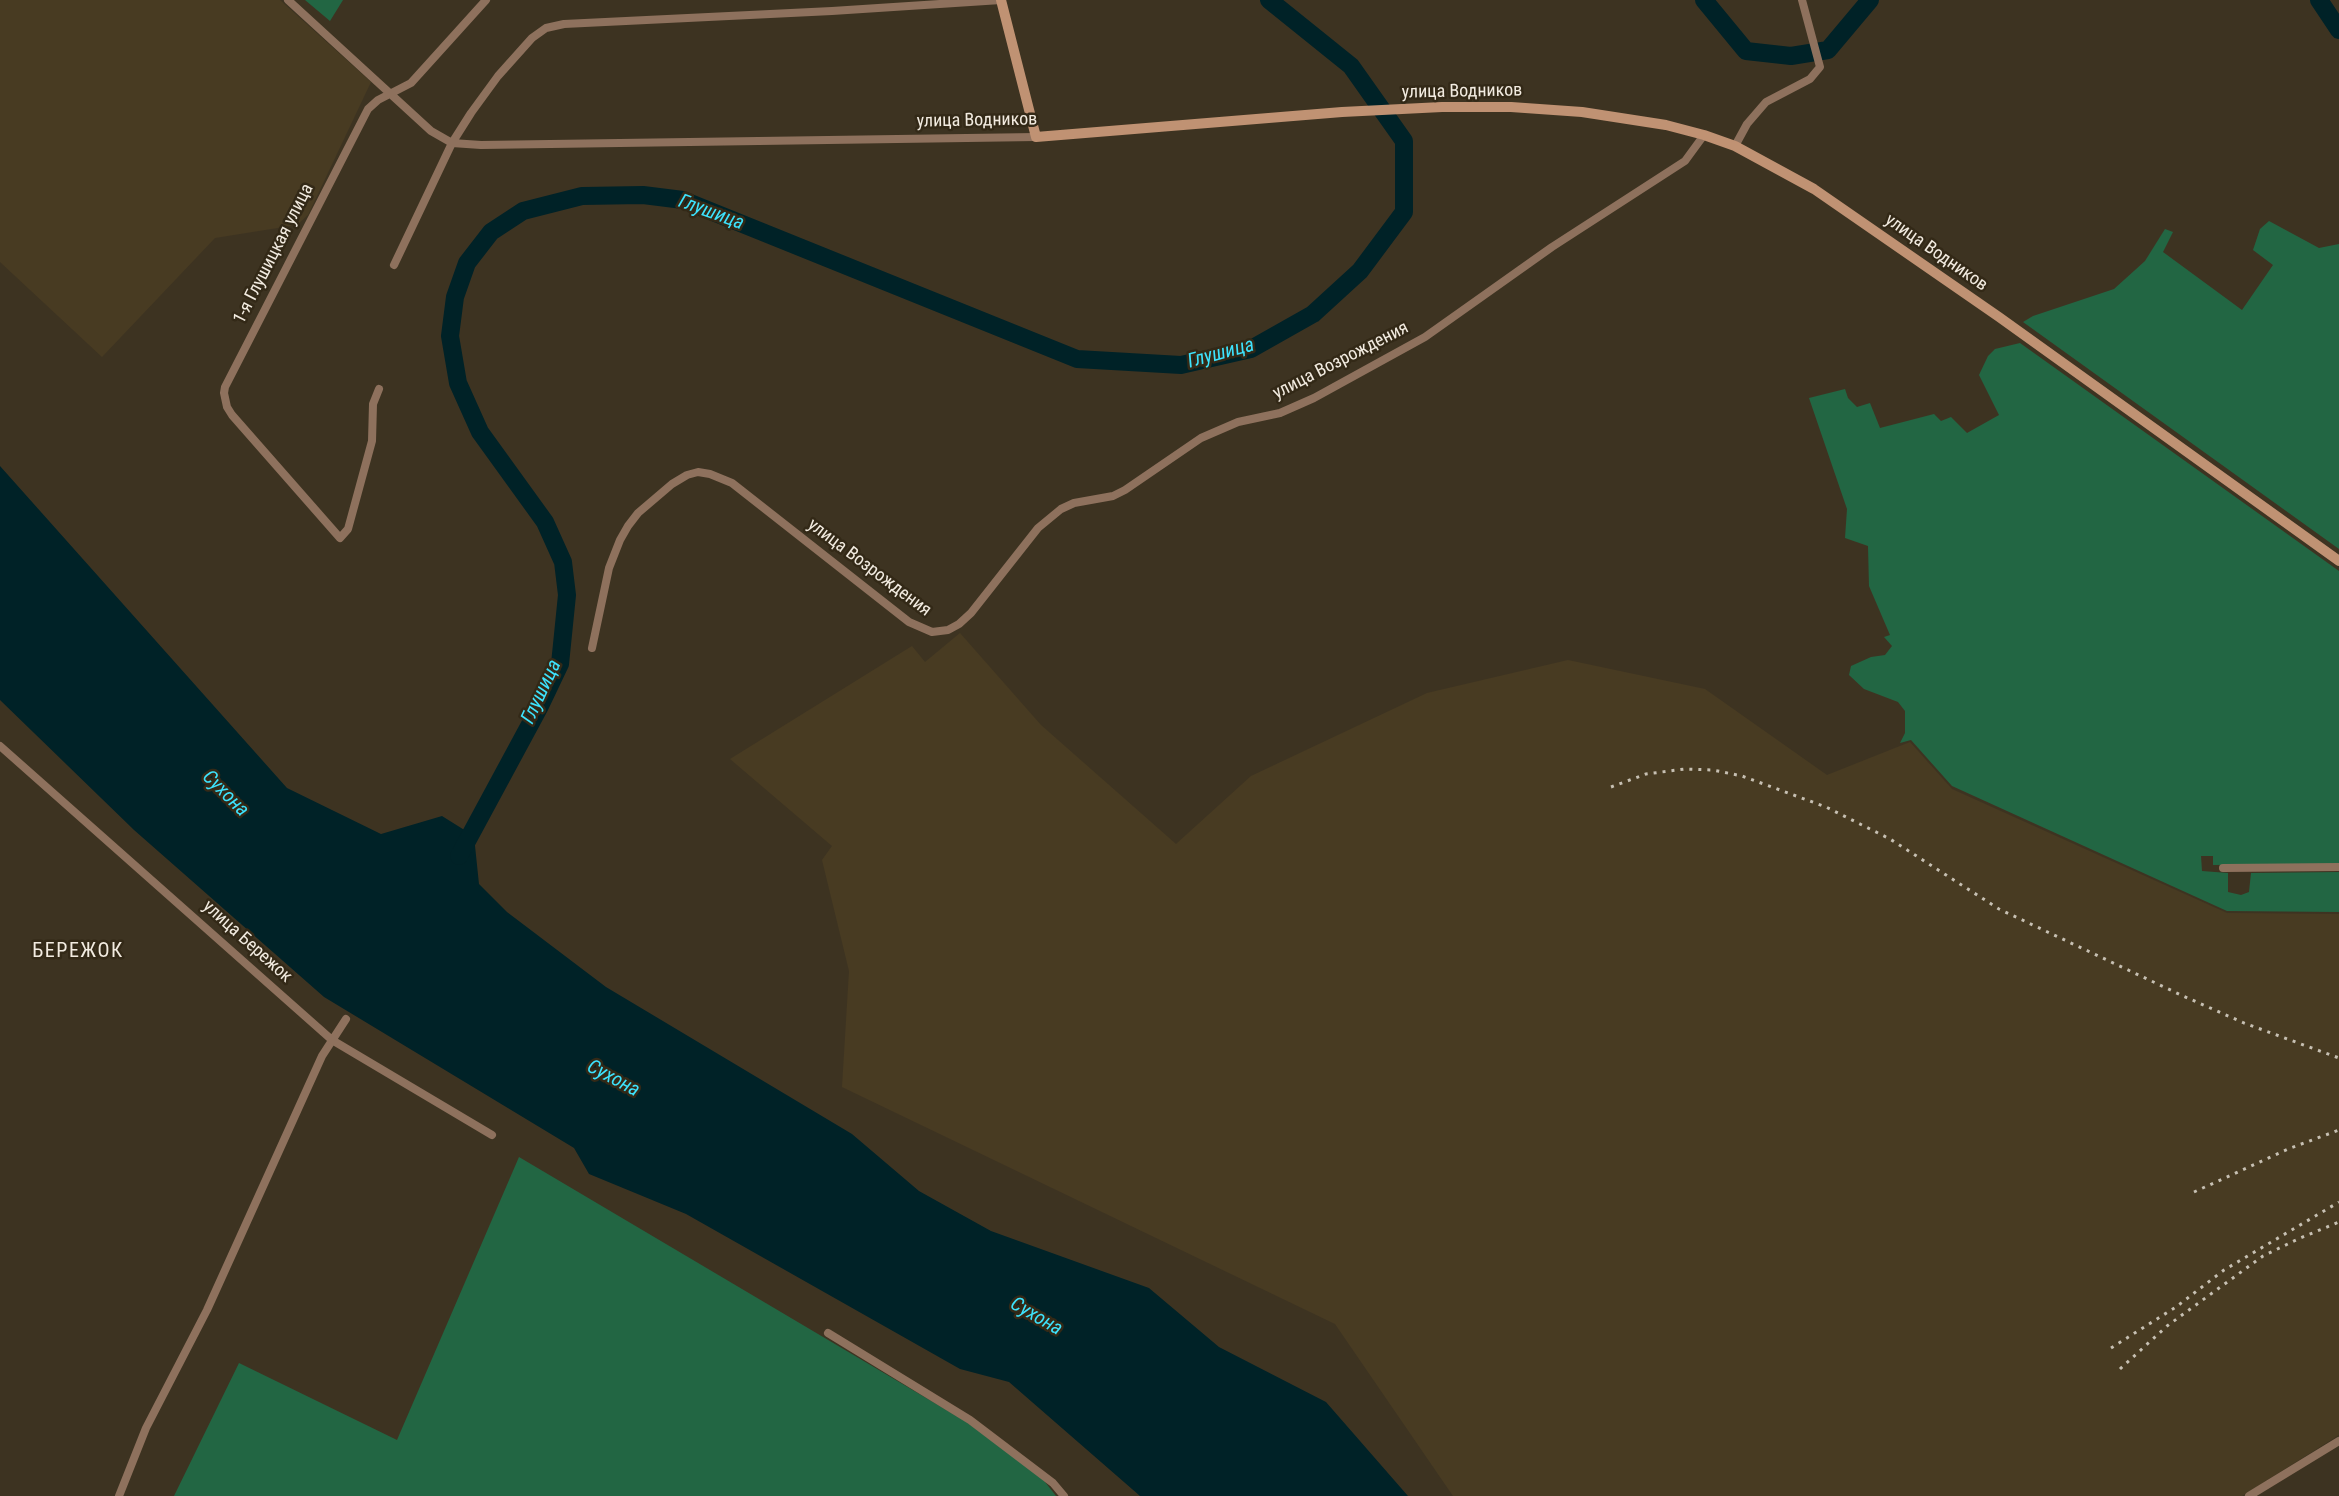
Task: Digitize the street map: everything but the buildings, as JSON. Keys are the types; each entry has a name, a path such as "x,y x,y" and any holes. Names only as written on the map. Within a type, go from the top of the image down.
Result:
{"main road":[{"path":"1001,0 1036,137"},
{"name":"улица Водников","path":"1036,137 1342,112 1442,107 1511,107 1582,112 1666,125 1704,135 1735,146 1814,189 1999,316 2339,561"}],"street":[{"name":"улица Водников","path":"288,0 431,131 452,143 481,146 1036,137"},
{"name":"1-я Глушицкая улица","path":"379,388 373,404 372,441 348,529 340,538 232,415 227,407 224,393 225,387 368,109 378,100 411,83 486,0"},
{"path":"394,265 452,143 498,76 538,32 554,25 1001,0"},
{"path":"1735,146 1747,124 1766,102 1810,79 1820,67 1802,0"},
{"name":"улица Возрождения","path":"592,648 609,568 628,526 638,513 672,484 687,475 698,472 732,483 909,622 932,632 948,630 971,613 1038,528 1061,509 1074,503 1119,493 1201,438 1238,422 1280,412 1314,398 1425,337 1552,247 1685,160 1704,135"},
{"name":"улица Бережок","path":"0,746 332,1040 492,1135"},
{"path":"2223,868 2339,867"},
{"path":"119,1496 146,1428 207,1310 322,1056 346,1019"},
{"path":"828,1333 970,1419 1053,1483 1064,1496"},
{"path":"2249,1496 2339,1441"}],"shaded area":[{"path":"0,0 280,0 371,82 308,215 299,223 290,226 215,238 102,357 0,262"},
{"path":"960,633 1041,725 1176,844 1251,776 1427,693 1568,660 1705,689 1827,775 1910,742 1952,789 2227,913 2339,914 2339,1435 2242,1496 1453,1496 1335,1324 842,1087 849,971 822,860 832,846 730,759 912,646 925,662"}],"green space":[{"path":"305,0 343,0 330,21"},
{"path":"2269,221 2319,248 2339,244 2339,549 2023,322 2033,316 2114,289 2145,261 2165,229 2173,232 2163,252 2242,310 2273,265 2253,250 2260,229"},
{"path":"2020,343 2339,571 2339,864 2213,865 2213,856 2201,856 2202,871 2228,873 2228,892 2241,895 2249,892 2251,873 2339,872 2339,912 2227,911 1952,786 1911,740 1900,743 1905,733 1905,711 1898,702 1864,689 1849,675 1851,666 1871,657 1885,655 1892,646 1884,637 1890,635 1869,586 1868,546 1845,538 1847,509 1809,398 1845,389 1848,398 1857,407 1870,403 1880,428 1934,414 1941,421 1951,417 1967,433 1999,415 1979,375 1988,356 1995,349"},
{"path":"519,1157 965,1421 1042,1478 1056,1496 174,1496 239,1363 397,1440"}],"water":[{"name":"Сухона","path":"0,466 287,788 381,834 442,816 474,836 479,884 507,912 606,987 852,1134 919,1191 991,1231 1149,1288 1219,1347 1326,1402 1408,1496 1140,1496 1009,1382 960,1369 686,1214 589,1174 574,1148 324,997 134,830 0,700"}],"waterway":[{"name":"Глушица","path":"459,856 540,706 560,664 567,595 563,562 545,522 480,432 458,383 450,336 455,297 467,263 491,232 523,211 582,196 643,195 683,200 1077,359 1181,365 1251,349 1313,314 1360,271 1404,212 1404,141 1351,66 1269,0"},
{"name":"Глушица","path":"1704,0 1746,51 1791,56 1828,50 1870,0"},
{"name":"Глушица","path":"2319,0 2339,30"}],"railway":[{"path":"1611,787 1646,774 1685,769 1713,770 1742,776 1826,807 1890,839 1999,909 2244,1023 2339,1058"},
{"path":"2194,1192 2288,1149 2339,1130"},
{"path":"2111,1348 2176,1307 2224,1270 2339,1202"},
{"path":"2120,1369 2167,1326 2263,1256 2339,1222"}],"district":[{"name":"БЕРЕЖОК","path":"78,952"}]}
